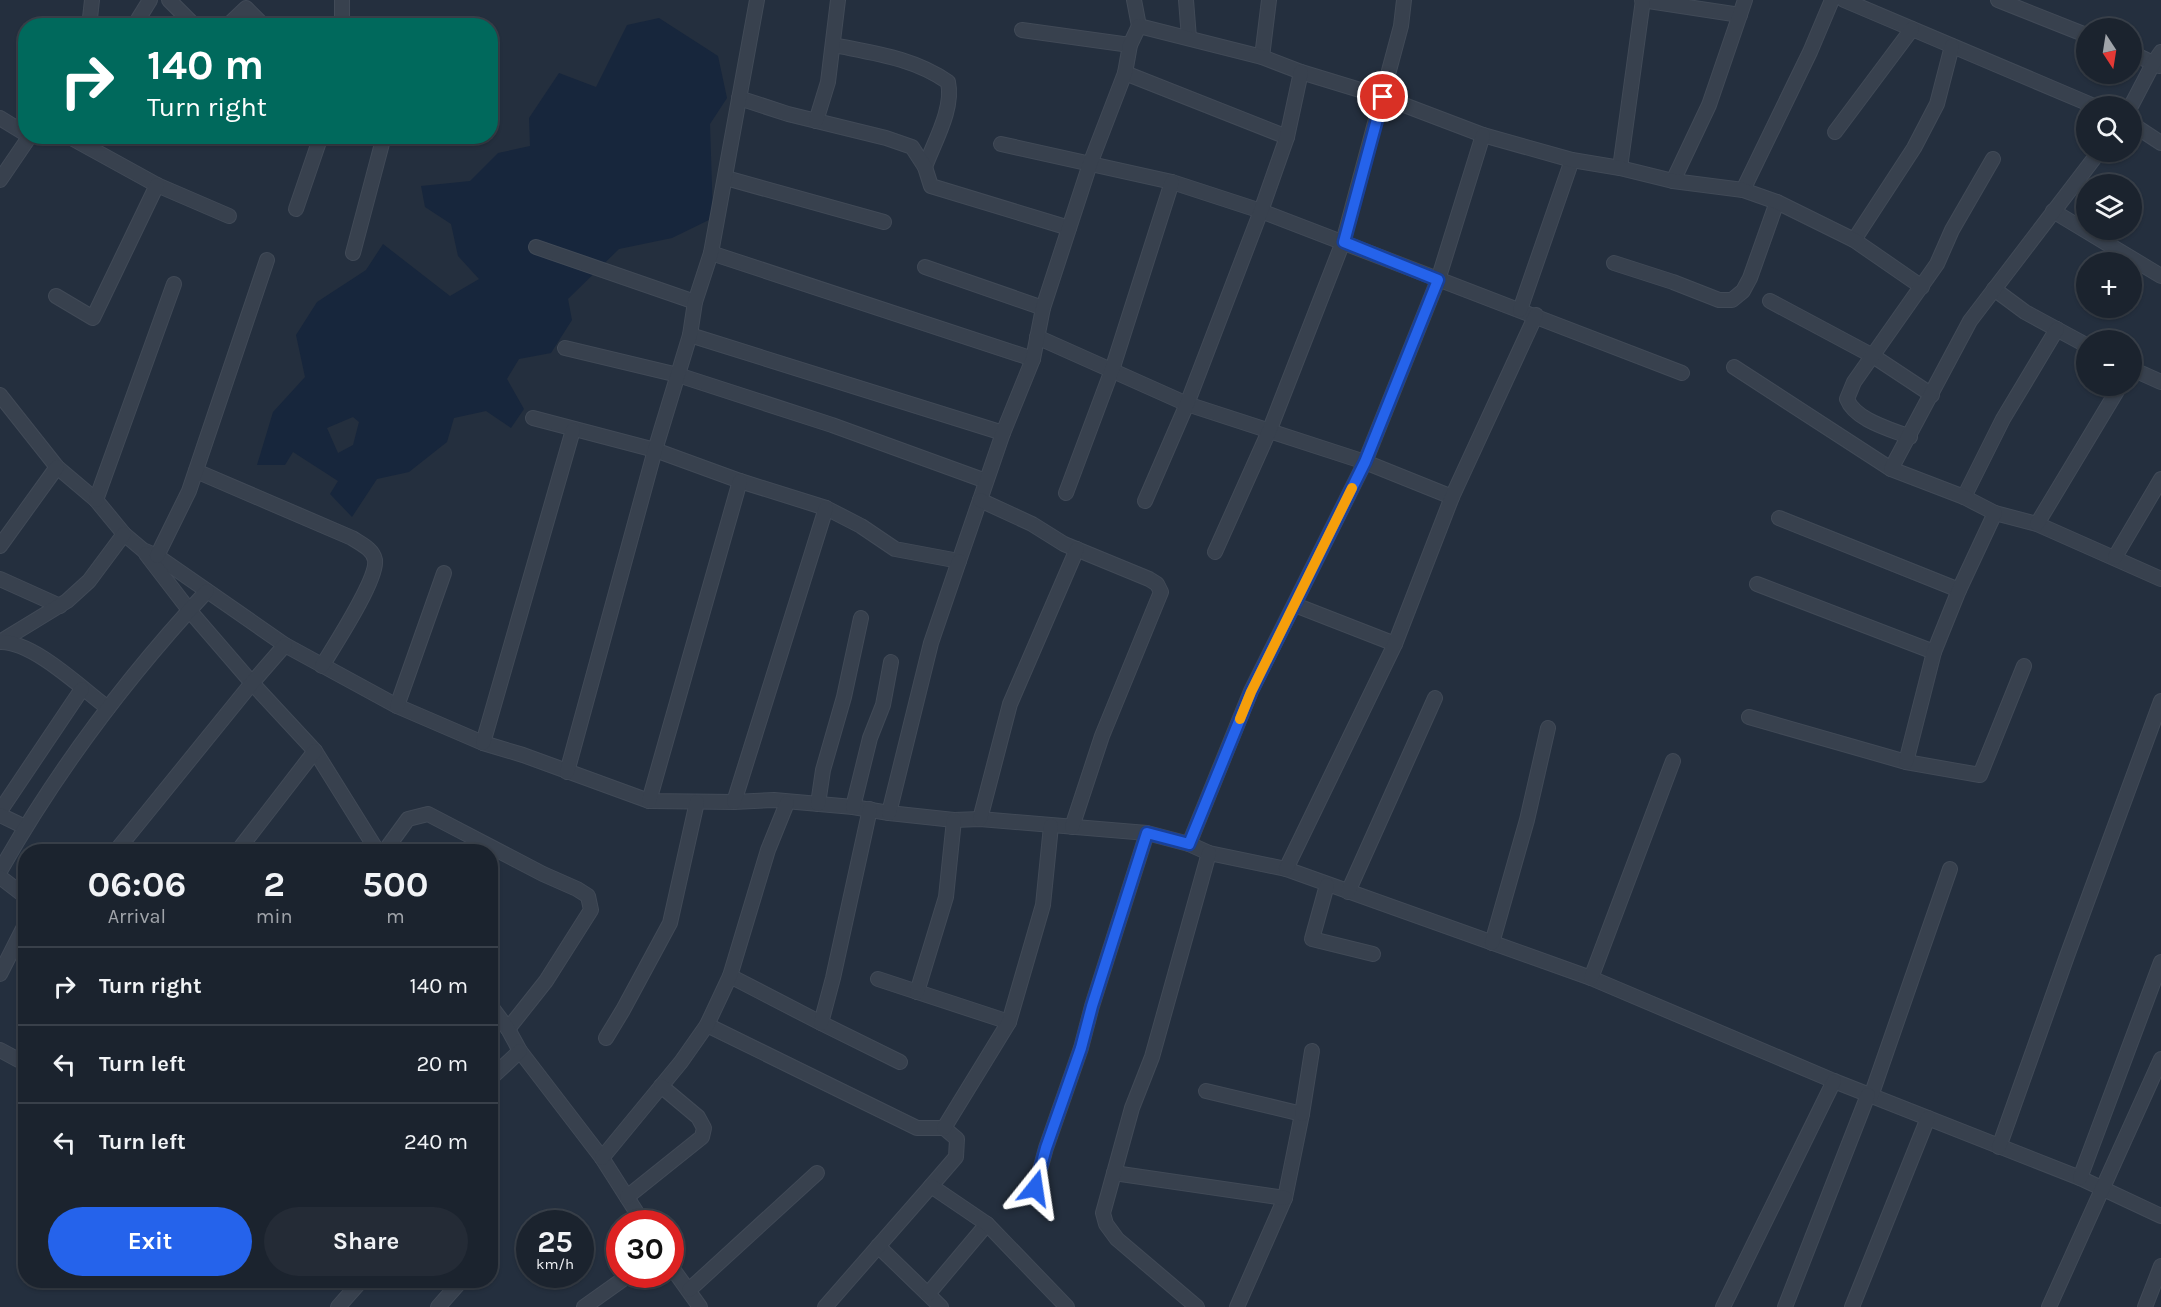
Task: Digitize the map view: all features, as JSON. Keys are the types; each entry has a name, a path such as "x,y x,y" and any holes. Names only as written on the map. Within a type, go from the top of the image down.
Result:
{"street":[{"path":"90,18 92,0"},
{"path":"139,18 150,0"},
{"path":"169,0 187,18"},
{"path":"342,0 342,18"},
{"path":"567,772 655,450 690,335 695,302 711,253 757,0"},
{"path":"816,121 828,82 838,0"},
{"path":"889,813 931,643 1003,434 1033,359 1043,308 1090,164 1125,73 1131,45 1139,26 1134,0"},
{"path":"1185,0 1189,38"},
{"path":"1262,57 1269,0"},
{"path":"1215,552 1270,429 1344,242 1401,26 1404,0"},
{"path":"1620,168 1643,0 1740,15"},
{"path":"1672,182 1709,105 1745,0"},
{"path":"1743,190 1810,52 1832,0"},
{"path":"1844,0 2076,98"},
{"path":"1998,0 2076,31"},
{"path":"235,18 246,8 256,18"},
{"path":"1139,26 1262,57 1301,72 1383,97 1483,135 1572,160 1620,168 1672,182 1743,190 1777,202 1854,240 1922,287"},
{"path":"1835,132 1912,29"},
{"path":"1022,30 1131,45"},
{"path":"834,45 895,57 938,75 948,82 950,93 945,114 925,167"},
{"path":"1854,240 1914,148 1937,104 1952,46"},
{"path":"2137,96 2159,60 2142,56"},
{"path":"1145,501 1187,404 1261,211 1287,137 1301,72"},
{"path":"1125,73 1287,137"},
{"path":"739,98 912,147 925,167 931,186 1069,228"},
{"path":"0,118 18,130"},
{"path":"2142,130 2161,142"},
{"path":"1189,844 1251,692 1365,462 1438,280 1483,135"},
{"path":"0,180 23,144"},
{"path":"83,144 157,185 229,216"},
{"path":"297,209 318,144"},
{"path":"353,253 382,144"},
{"path":"1002,144 1172,182 1261,211 1682,373"},
{"path":"1910,437 1859,414 1850,406 1848,399 1854,382 1937,264 1952,230 1993,159"},
{"path":"1520,310 1572,160"},
{"path":"1891,469 1970,321 2091,162"},
{"path":"726,178 884,222"},
{"path":"1066,493 1112,370 1172,182"},
{"path":"56,296 93,318 157,185"},
{"path":"1614,263 1719,300 1732,300 1743,291 1750,278 1777,202"},
{"path":"2053,211 2161,276"},
{"path":"536,248 695,302"},
{"path":"711,253 1033,359"},
{"path":"157,556 189,491 267,260"},
{"path":"925,267 1043,308"},
{"path":"96,500 174,284"},
{"path":"1994,289 2025,312 2076,339"},
{"path":"1770,301 1873,356 1932,395"},
{"path":"1286,869 1395,644 1452,497 1536,315"},
{"path":"1964,497 2003,419 2057,329"},
{"path":"690,335 1003,434"},
{"path":"1037,337 1187,404 1270,429 1365,462 1452,497"},
{"path":"565,348 678,375 832,425 987,481"},
{"path":"1734,367 1891,469 1964,497 1995,513 2037,524 2161,579"},
{"path":"2142,373 2161,382"},
{"path":"0,395 57,467 96,500 124,534 143,550 189,610 315,751 373,844"},
{"path":"2037,524 2114,396"},
{"path":"534,418 655,450 740,481 826,508 861,526 895,549 958,561"},
{"path":"483,743 573,430"},
{"path":"0,546 57,467"},
{"path":"196,471 352,538 370,550 375,558 375,570 366,591 322,666"},
{"path":"2115,557 2161,479"},
{"path":"649,801 740,481"},
{"path":"980,500 1032,524 1064,544 1149,579 1157,584 1161,592 1102,736 1072,827"},
{"path":"735,802 826,508"},
{"path":"1906,762 1934,652 1959,590 1995,513"},
{"path":"1779,519 1959,590"},
{"path":"0,642 60,606 89,581 124,534"},
{"path":"980,819 1010,704 1077,549"},
{"path":"143,550 157,556 285,645 397,706 483,743 524,755 649,801 774,800 954,820 980,819 1147,833 1189,844 1209,853 1286,869 1591,978 1870,1096 2080,1178 2161,1216"},
{"path":"397,706 444,573"},
{"path":"0,579 60,606"},
{"path":"1758,584 1934,652"},
{"path":"0,871 25,827 108,708 207,591"},
{"path":"1295,605 1395,644"},
{"path":"818,804 823,770 844,697 861,618"},
{"path":"0,642 10,642 31,649 108,708"},
{"path":"121,844 285,645"},
{"path":"853,807 870,738 883,705 891,662"},
{"path":"1749,717 1906,762 1980,775 2024,666"},
{"path":"0,811 82,689"},
{"path":"1348,892 1435,698"},
{"path":"1999,1148 2161,700"},
{"path":"1492,943 1527,820 1548,728"},
{"path":"243,844 315,751"},
{"path":"1591,978 1673,761"},
{"path":"606,1038 670,923 697,802"},
{"path":"602,1158 681,1062 706,1025 730,976 768,850 788,803"},
{"path":"820,1023 870,809"},
{"path":"390,844 408,819 428,814 486,844"},
{"path":"0,815 25,827"},
{"path":"917,992 946,897 954,820"},
{"path":"944,1128 1009,1022 1042,905 1051,825"},
{"path":"1035,1188 1147,833"},
{"path":"498,851 588,896 591,910 546,981 508,1029"},
{"path":"1197,1307 1117,1239 1106,1224 1103,1213 1132,1108 1152,1057 1209,853"},
{"path":"1785,1307 1870,1096 1950,869"},
{"path":"0,877 18,891"},
{"path":"1327,885 1312,939 1372,954"},
{"path":"0,974 18,939"},
{"path":"2080,1178 2161,962"},
{"path":"730,976 900,1062"},
{"path":"878,980 1009,1022"},
{"path":"498,1016 520,1051 602,1158 636,1210"},
{"path":"706,1025 917,1128 944,1128 957,1139 956,1157 829,1306"},
{"path":"0,1050 18,1060"},
{"path":"498,1071 520,1051"},
{"path":"1237,1307 1285,1198 1312,1051"},
{"path":"2049,1307 2161,1059"},
{"path":"1723,1307 1834,1081"},
{"path":"627,1197 702,1137 704,1128 698,1117 661,1086"},
{"path":"1206,1091 1302,1114"},
{"path":"1852,1307 1928,1118"},
{"path":"689,1290 817,1173"},
{"path":"1114,1173 1285,1198"},
{"path":"931,1185 987,1224 1067,1307"},
{"path":"928,1294 987,1224"},
{"path":"878,1246 941,1307"},
{"path":"2145,1307 2161,1266"},
{"path":"684,1283 700,1307"},
{"path":"338,1307 355,1288"},
{"path":"438,1307 455,1288"},
{"path":"584,1307 611,1288"}],"water":[{"path":"659,18 718,56 727,98 710,124 713,218 672,238 619,249 568,299 572,320 551,353 519,359 507,379 524,409 511,428 486,411 454,418 447,442 409,472 377,479 352,517 330,494 338,481 293,452 285,465 257,465 273,412 305,377 296,335 317,302 366,270 383,244 450,296 479,279 458,256 451,224 425,207 421,186 470,181 498,153 530,146 529,118 559,73 596,87 627,25","holes":["353,417 359,422 353,445 338,453 327,428"]}],"slow traffic":[{"path":"1240,719 1251,692 1352,488"}],"route":[{"path":"1035,1188 1147,833 1189,844 1251,692 1365,462 1438,280 1344,242 1383,97"}]}
